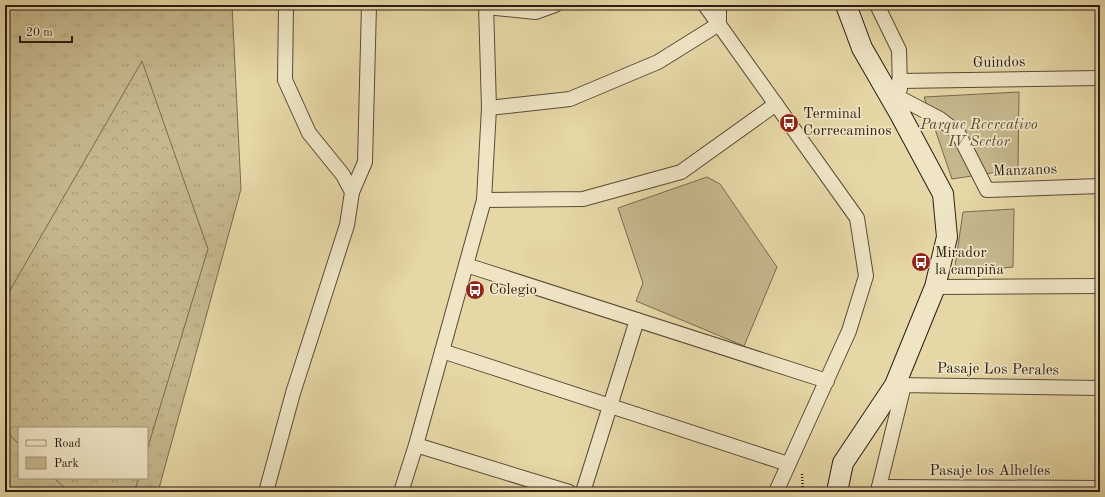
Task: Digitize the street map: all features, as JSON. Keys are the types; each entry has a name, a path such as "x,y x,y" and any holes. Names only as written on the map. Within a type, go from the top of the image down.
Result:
{"street":[{"path":"286,5 285,80 310,133 343,175 352,192"},
{"path":"266,492 293,393 347,225 352,192 365,162 369,5"},
{"path":"401,492 416,445 484,200 489,108 486,6 536,12 555,5"},
{"path":"705,5 858,218 866,276 850,331 776,492"},
{"path":"719,5 719,24"},
{"path":"846,5 862,48 900,106 943,194 947,237 935,287 899,385 879,490"},
{"path":"877,5 899,50 900,106"},
{"path":"489,108 570,99 658,62 719,24"},
{"name":"Guindos","path":"899,81 1100,78"},
{"path":"484,200 583,199 681,172 776,104"},
{"name":"Manzanos","path":"900,106 940,119 958,133 987,190 1100,186"},
{"path":"466,265 827,381"},
{"path":"935,287 1100,286"},
{"path":"583,492 637,320"},
{"path":"442,351 788,464"},
{"path":"837,492 843,464 899,385"},
{"name":"Pasaje Los Perales","path":"899,385 1100,388"},
{"path":"416,445 569,492"},
{"name":"Pasaje los Alhelíes","path":"879,490 1100,488"}],"green space":[{"path":"5,5 232,5 241,189 158,492 5,492"},
{"path":"142,61 208,249 148,447 148,427 18,427 18,443 5,430 5,299"},
{"name":"Parque Recreativo IV Sector","path":"1019,92 1018,169 952,179 924,97"},
{"path":"707,177 720,184 777,267 744,346 636,301 643,283 618,208"},
{"path":"1014,209 1013,267 954,273 963,212"},
{"path":"55,479 139,479 134,492 69,492"}],"place":[{"name":"Terminal Correcaminos","path":"789,123"},
{"name":"Mirador la campiña","path":"921,262"},
{"name":"Colegio","path":"475,290"}]}
